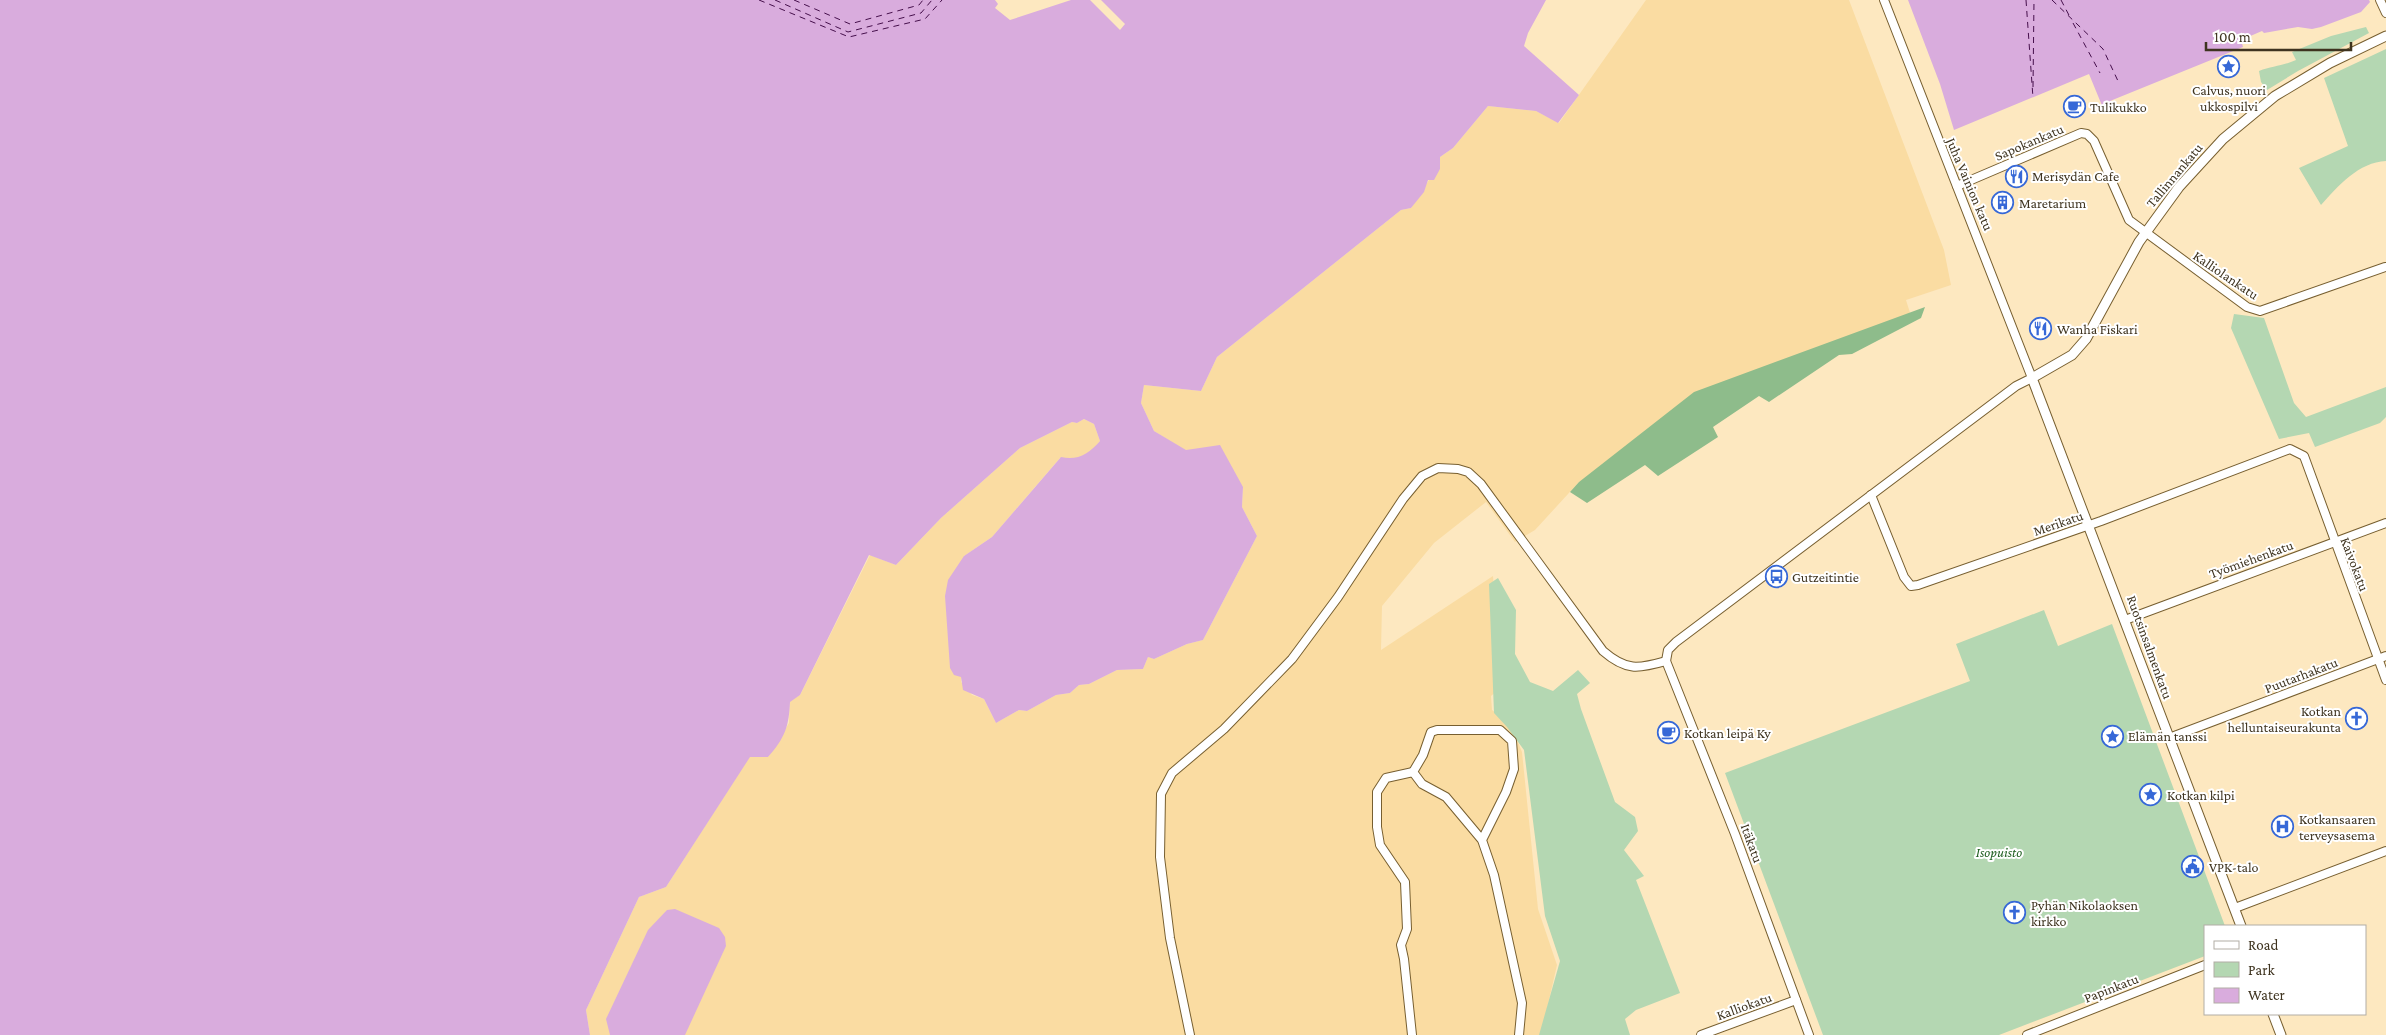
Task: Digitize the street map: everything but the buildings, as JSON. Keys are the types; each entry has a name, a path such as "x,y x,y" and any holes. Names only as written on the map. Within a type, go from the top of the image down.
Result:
{"street":[{"name":"Juha Vainion katu","path":"1884,0 2032,378"},
{"path":"2380,0 2386,13"},
{"name":"Tallinnankatu","path":"2032,378 2072,355 2086,340 2130,256 2145,233 2202,162 2247,118 2297,82 2330,63 2386,36"},
{"name":"Sapokankatu","path":"1957,186 2081,133 2087,134 2094,142 2129,220 2145,233"},
{"name":"Kalliolankatu","path":"2145,233 2247,307 2260,311 2385,267"},
{"path":"1190,1035 1170,938 1161,866 1159,827 1161,794 1172,773 1224,729 1292,659 1338,597 1403,499 1422,476 1438,468 1458,469 1468,472 1481,484 1603,651 1628,667 1638,668 1666,662 1668,650 1675,644 1871,494 2016,386 2032,378"},
{"name":"Ruotsinsalmenkatu","path":"2032,378 2090,525 2241,925"},
{"name":"Merikatu","path":"1871,494 1904,577 1911,586 2090,525 2290,449 2304,456"},
{"name":"Kaivokatu","path":"2304,456 2334,542 2382,658 2386,680"},
{"name":"Työmiehenkatu","path":"2125,620 2386,523"},
{"name":"Puutarhakatu","path":"2169,738 2382,658"},
{"name":"Itäkatu","path":"1666,662 1729,817 1809,1035"},
{"path":"1412,1035 1404,959 1400,945 1407,929 1405,882 1380,845 1377,827 1377,792 1386,778 1413,772 1423,755 1431,732 1437,730 1500,730 1512,742 1514,769 1506,792 1482,840"},
{"path":"1413,772 1422,784 1446,797 1482,840 1494,875 1522,1003 1520,1035"},
{"path":"2235,908 2386,851"},
{"name":"Papinkatu","path":"2028,1035 2204,965"},
{"name":"Kalliokatu","path":"1701,1035 1796,1000"},
{"path":"2273,1015 2281,1035"}],"shaded area":[{"path":"1646,0 1849,0 1944,250 1951,285 1906,300 1911,316 1579,482 1535,530 1515,542 1486,502 1434,543 1382,606 1381,650 1493,576 1501,687 1491,696 1492,710 1502,718 1515,735 1522,752 1538,909 1557,965 1541,1035 590,1035 586,1010 639,897 666,887 750,756 768,757 789,723 790,701 800,695 870,555 896,565 941,518 1020,448 1072,422 1077,423 1084,419 1094,424 1100,441 1093,450 1081,457 1070,460 1060,458 992,537 964,556 961,682 972,695 984,699 996,723 1019,710 1027,711 1056,695 1070,693 1079,685 1089,684 1117,670 1143,669 1148,657 1154,659 1187,644 1203,640 1257,536 1242,507 1243,487 1154,431 1141,403 1144,385 1201,391 1217,357 1401,210 1411,208 1429,180 1440,169 1440,157 1453,148 1488,106 1536,111 1559,123"}],"green space":[{"path":"2366,27 2369,33 2267,90 2261,82 2259,71 2296,60 2292,52 2331,36"},
{"path":"2386,49 2386,161 2376,162 2358,170 2342,183 2321,205 2299,168 2348,146 2324,78"},
{"path":"1925,307 1921,318 1852,354 1839,355 1769,402 1759,396 1713,427 1718,437 1658,476 1645,465 1587,503 1570,492 1579,482 1694,392"},
{"path":"2234,314 2264,318 2294,403 2306,417 2386,387 2386,417 2380,423 2315,447 2309,433 2279,439 2231,328"},
{"path":"1498,578 1516,610 1515,654 1530,682 1553,691 1578,670 1590,683 1577,694 1581,709 1615,802 1635,817 1638,831 1624,850 1644,876 1636,880 1680,993 1636,1010 1625,1019 1630,1035 1539,1035 1560,961 1545,916 1524,750 1494,713 1489,584"},
{"name":"Isopuisto","path":"2044,610 2058,646 2112,624 2225,925 2204,925 2204,956 1999,1035 1823,1035 1725,773 1970,681 1956,644"}],"water":[{"path":"0,0 995,0 998,4 995,8 1010,20 1071,0 1546,0 1528,33 1524,46 1579,95 1558,123 1536,111 1488,106 1453,148 1440,157 1440,169 1434,180 1428,180 1424,192 1411,208 1401,210 1217,357 1201,391 1144,385 1141,403 1154,431 1186,450 1220,445 1243,487 1242,507 1257,536 1203,640 1187,644 1154,659 1148,657 1143,669 1117,670 1089,684 1079,685 1070,693 1056,695 1027,711 1019,710 996,723 984,699 963,690 961,677 954,675 950,668 945,596 948,580 964,556 992,537 1061,457 1072,458 1082,455 1092,450 1100,441 1094,424 1084,419 1077,423 1072,422 1020,448 941,518 896,565 869,555 800,695 790,702 787,725 778,744 768,757 750,757 666,887 639,897 586,1010 590,1035 0,1035"},
{"path":"1908,0 2369,0 2370,2 2361,12 2321,27 2312,29 2298,27 2264,33 2262,31 2241,40 2243,47 2110,101 2112,105 2103,108 2089,74 1954,130 1940,84"},
{"path":"675,909 719,928 725,937 726,946 685,1035 610,1035 606,1019 648,930 667,910"}],"pier":[{"path":"1090,0 1101,0 1125,24 1120,30"}],"ferry route":[{"path":"759,0 849,37 925,19 942,0"},
{"path":"775,0 848,32 921,13 932,0"},
{"path":"794,0 850,24 919,5 923,0"},
{"path":"2026,0 2033,98"},
{"path":"2033,87 2034,0"},
{"path":"2052,0 2103,49 2118,81"},
{"path":"2061,0 2071,19"},
{"path":"2073,23 2100,73"}],"place":[{"name":"Calvus, nuori ukkospilvi","path":"2229,67"},
{"name":"Tulikukko","path":"2074,107"},
{"name":"Merisydän Cafe","path":"2016,176"},
{"name":"Maretarium","path":"2003,203"},
{"name":"Wanha Fiskari","path":"2041,329"},
{"name":"Gutzeitintie","path":"1776,577"},
{"name":"Kotkan helluntaiseurakunta","path":"2357,719"},
{"name":"Kotkan leipä Ky","path":"1668,733"},
{"name":"Elämän tanssi","path":"2112,736"},
{"name":"Kotkan kilpi","path":"2151,795"},
{"name":"Kotkansaaren terveysasema","path":"2283,827"},
{"name":"VPK-talo","path":"2193,867"},
{"name":"Pyhän Nikolaoksen kirkko","path":"2015,913"}]}
